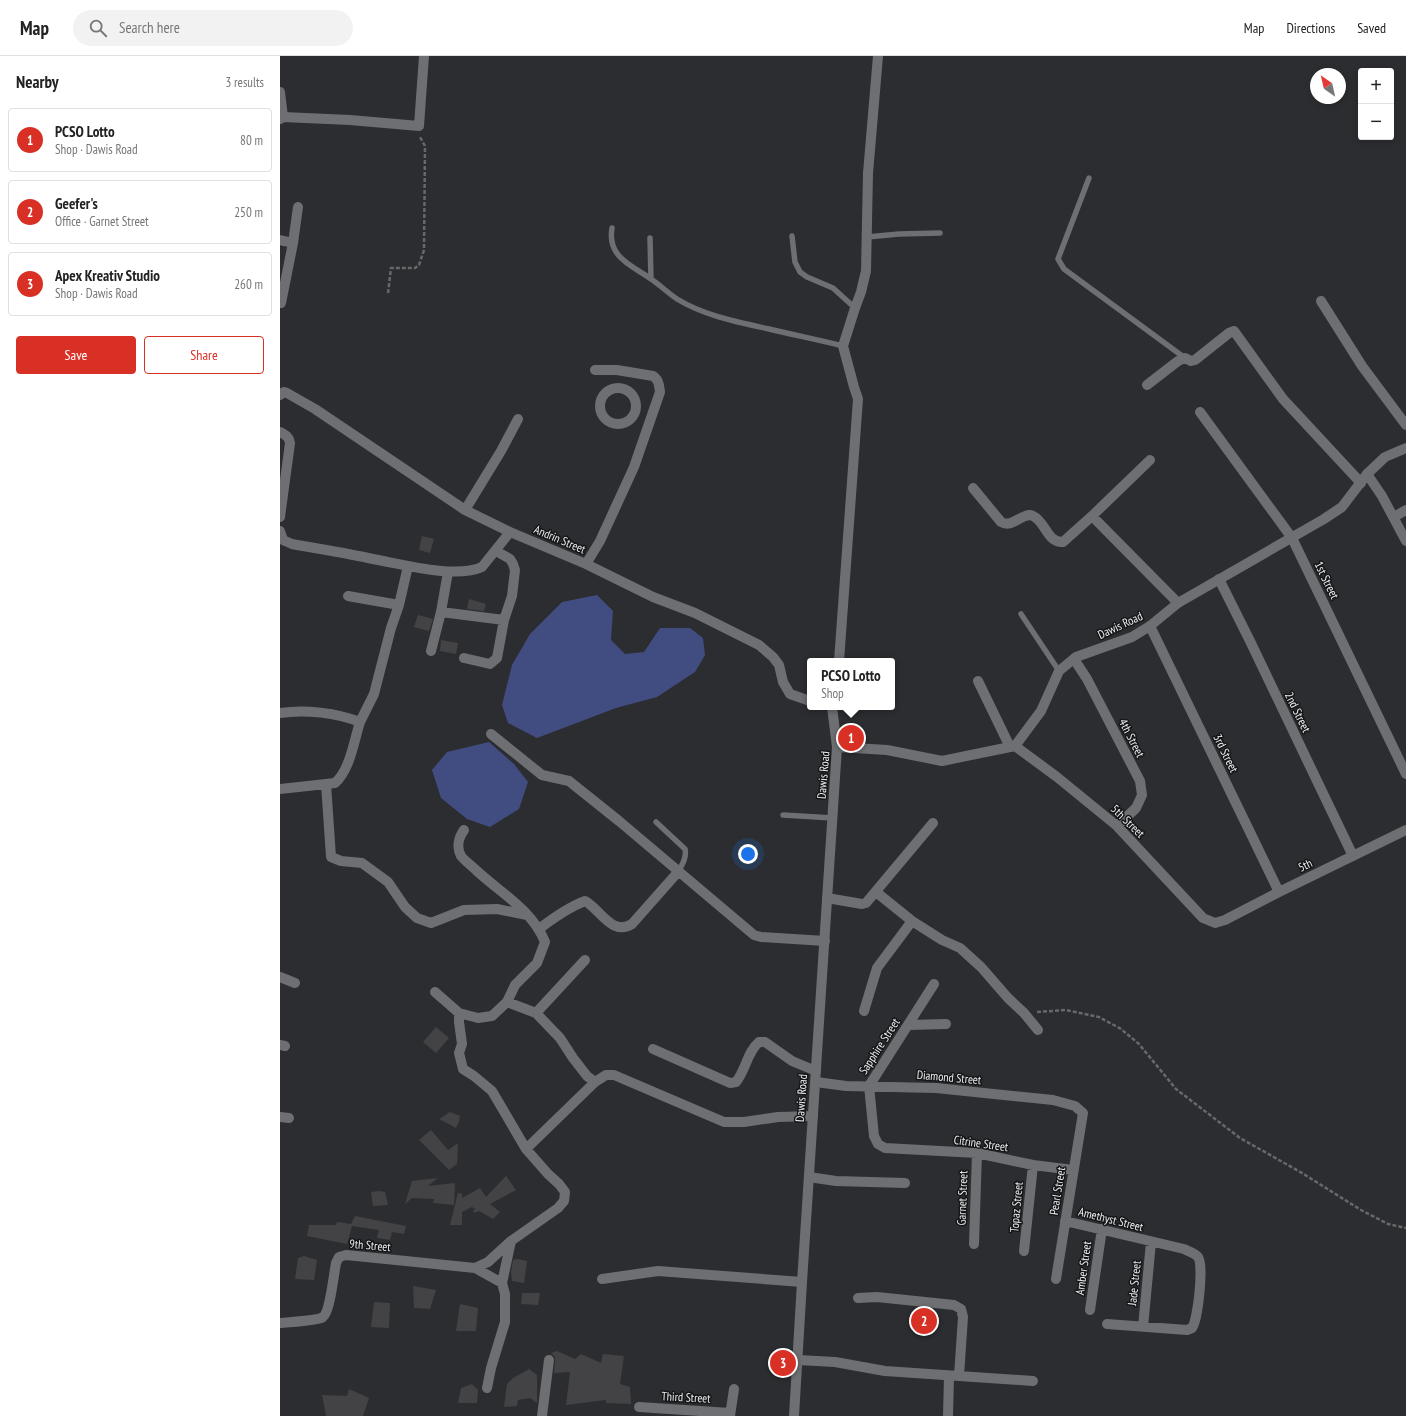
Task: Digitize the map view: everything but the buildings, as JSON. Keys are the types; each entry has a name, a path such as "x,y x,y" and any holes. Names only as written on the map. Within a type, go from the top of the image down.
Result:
{"street":[{"path":"280,92 282,118 350,120 419,126 424,56"},
{"path":"839,658 858,399 843,346 861,292 866,271 868,173 878,56"},
{"path":"281,303 293,243 298,207"},
{"path":"280,240 293,243"},
{"path":"1321,301 1362,366 1406,425"},
{"path":"1147,384 1178,361 1185,358 1191,361 1194,360 1229,332 1234,331 1284,399 1361,483"},
{"path":"586,564 600,541 634,467 660,392 659,384 653,376 617,370 594,370"},
{"name":"Andrin Street","path":"280,394 284,392 287,393 315,409 465,510 510,532 586,564 653,597 695,613 759,645 779,664 783,682 790,694 807,700"},
{"path":"634,412 650,420"},
{"name":"1st Street","path":"1200,412 1292,538 1406,774"},
{"path":"465,510 501,451 518,419"},
{"path":"280,432 289,438 290,443 280,511"},
{"name":"Dawis Road","path":"794,1416 837,747 887,750 942,761 1013,746 1041,711 1059,671 1074,659 1132,637 1150,626 1178,604 1324,519 1342,507 1361,483 1366,474 1386,457 1406,448"},
{"path":"973,488 1001,522 1010,524 1028,514 1032,515 1037,518 1053,540 1063,542 1150,460"},
{"path":"1366,474 1382,496 1406,541"},
{"path":"1394,517 1406,510"},
{"path":"1092,516 1178,604"},
{"path":"280,531 283,540 292,544 448,572 476,570 482,567 510,532"},
{"path":"464,658 490,664 497,658 504,620 512,596 515,570 510,559 496,551"},
{"path":"280,788 335,783 344,772 360,722 374,694 391,628 399,606 408,566"},
{"path":"431,651 441,612 448,572"},
{"name":"2nd Street","path":"1219,579 1353,856"},
{"path":"348,596 399,606"},
{"path":"441,612 504,620"},
{"name":"3rd Street","path":"1150,626 1279,892"},
{"name":"4th Street","path":"1074,659 1087,679 1140,781 1142,795 1136,808 1117,826"},
{"path":"978,681 1013,746"},
{"path":"280,712 295,710 345,716 360,722"},
{"path":"832,710 837,747"},
{"path":"491,734 542,775 568,781 754,935 762,937 825,941"},
{"name":"5th Street","path":"1013,746 1057,777 1117,826 1203,918 1214,923"},
{"path":"326,784 331,857 341,862 362,863 388,882 405,907 417,918 431,923 464,910 497,909 527,915"},
{"path":"828,898 862,904 866,903 933,823"},
{"path":"435,992 460,1013 478,1018 492,1016 507,1002 515,985 537,962 545,942 539,929 516,903 487,880 461,856 458,846 459,837 464,830"},
{"name":"5th","path":"1214,923 1225,920 1406,830"},
{"path":"539,929 584,901 590,904 604,919 620,927 632,924 678,872"},
{"path":"876,892 912,921 942,940 960,948 981,967 1038,1030"},
{"path":"864,1011 877,968 912,921"},
{"path":"536,1013 585,960"},
{"path":"280,977 295,983"},
{"name":"Sapphire Street","path":"885,1148 878,1144 874,1136 869,1086 934,984"},
{"path":"507,1002 536,1013 560,1038 587,1076 595,1082"},
{"path":"460,1013 459,1022 462,1044 459,1053 463,1069 492,1091 526,1149 565,1192 564,1201 554,1211 511,1240 488,1262 475,1268"},
{"path":"908,1025 946,1024"},
{"name":"Diamond Street","path":"653,1049 730,1083 736,1082 741,1077 753,1046 759,1042 765,1042 816,1076 846,1086 936,1088 1054,1100 1080,1109"},
{"path":"526,1149 595,1082 606,1075 614,1075 724,1122 744,1122 778,1117 813,1116"},
{"name":"Pearl Street","path":"1056,1279 1083,1113 1080,1109"},
{"name":"Citrine Street","path":"885,1148 977,1153 1032,1165 1073,1170"},
{"name":"Garnet Street","path":"974,1244 977,1153"},
{"name":"Topaz Street","path":"1024,1251 1032,1165"},
{"path":"809,1177 836,1180 905,1183"},
{"name":"Amethyst Street","path":"1065,1221 1184,1249 1198,1256 1201,1268 1198,1314 1192,1328 1187,1330 1143,1327"},
{"name":"Amber Street","path":"1090,1310 1102,1229"},
{"path":"487,1388 491,1368 506,1322 505,1294 502,1283 511,1240"},
{"name":"Jade Street","path":"1143,1327 1151,1242"},
{"name":"9th Street","path":"280,1323 323,1317 327,1310 336,1263 339,1257 346,1255 475,1268 502,1283"},
{"path":"602,1279 658,1271 802,1282"},
{"path":"858,1298 877,1298 954,1305 961,1309 963,1317 948,1416"},
{"path":"1107,1324 1143,1327"},
{"path":"542,1416 549,1360"},
{"path":"798,1360 835,1362 886,1372 1033,1381"},
{"path":"730,1414 734,1389"},
{"name":"Third Street","path":"639,1407 730,1414"}],"lane":[{"path":"1090,178 1058,259 1064,269 1185,358"},
{"path":"612,228 610,237 614,250 625,262 651,278 677,299 711,315 738,323 843,346"},
{"path":"867,236 940,233"},
{"path":"792,236 795,262 800,272 833,288 855,308"},
{"path":"650,238 651,278"},
{"path":"1022,614 1059,671"},
{"path":"783,815 833,818"},
{"path":"656,822 685,849 686,853 684,860 678,872"}],"path":[{"path":"388,293 391,268 415,268 419,265 424,250 425,146 421,140 419,126"},
{"path":"1024,1013 1066,1010 1099,1017 1121,1029 1139,1044 1176,1089 1240,1138 1302,1173 1361,1210 1388,1224 1406,1228"}],"shaded area":[{"path":"597,595 613,611 611,640 625,654 644,652 660,628 690,628 703,638 705,655 695,672 657,697 616,708 537,738 508,723 502,705 512,665 530,634 562,602"},
{"path":"489,742 514,764 528,782 519,809 490,827 467,819 441,798 432,770 447,752"}],"place":[{"name":"PCSO Lotto","path":"851,738"},
{"name":"Geefer's","path":"924,1321"},
{"name":"Apex Kreativ Studio","path":"783,1363"}]}
